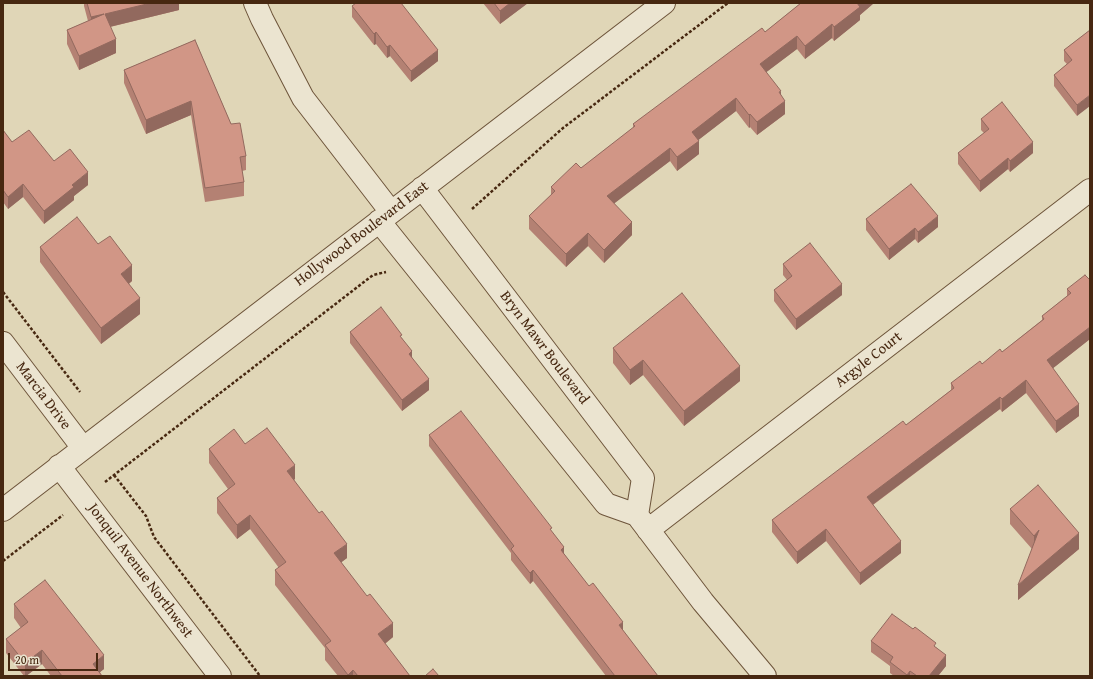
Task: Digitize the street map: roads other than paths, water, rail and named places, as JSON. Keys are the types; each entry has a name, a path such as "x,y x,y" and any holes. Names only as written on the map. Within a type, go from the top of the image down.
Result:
{"street":[{"path":"256,3 262,19 303,98 385,216 409,258 606,504 642,522 703,602 765,676"},
{"name":"Hollywood Boulevard East","path":"3,510 664,3"},
{"name":"Bryn Mawr Boulevard","path":"422,188 643,478 642,522"},
{"name":"Argyle Court","path":"642,522 1090,190"},
{"name":"Marcia Drive","path":"3,344 83,448"},
{"name":"Jonquil Avenue Northwest","path":"60,466 220,676"}]}
